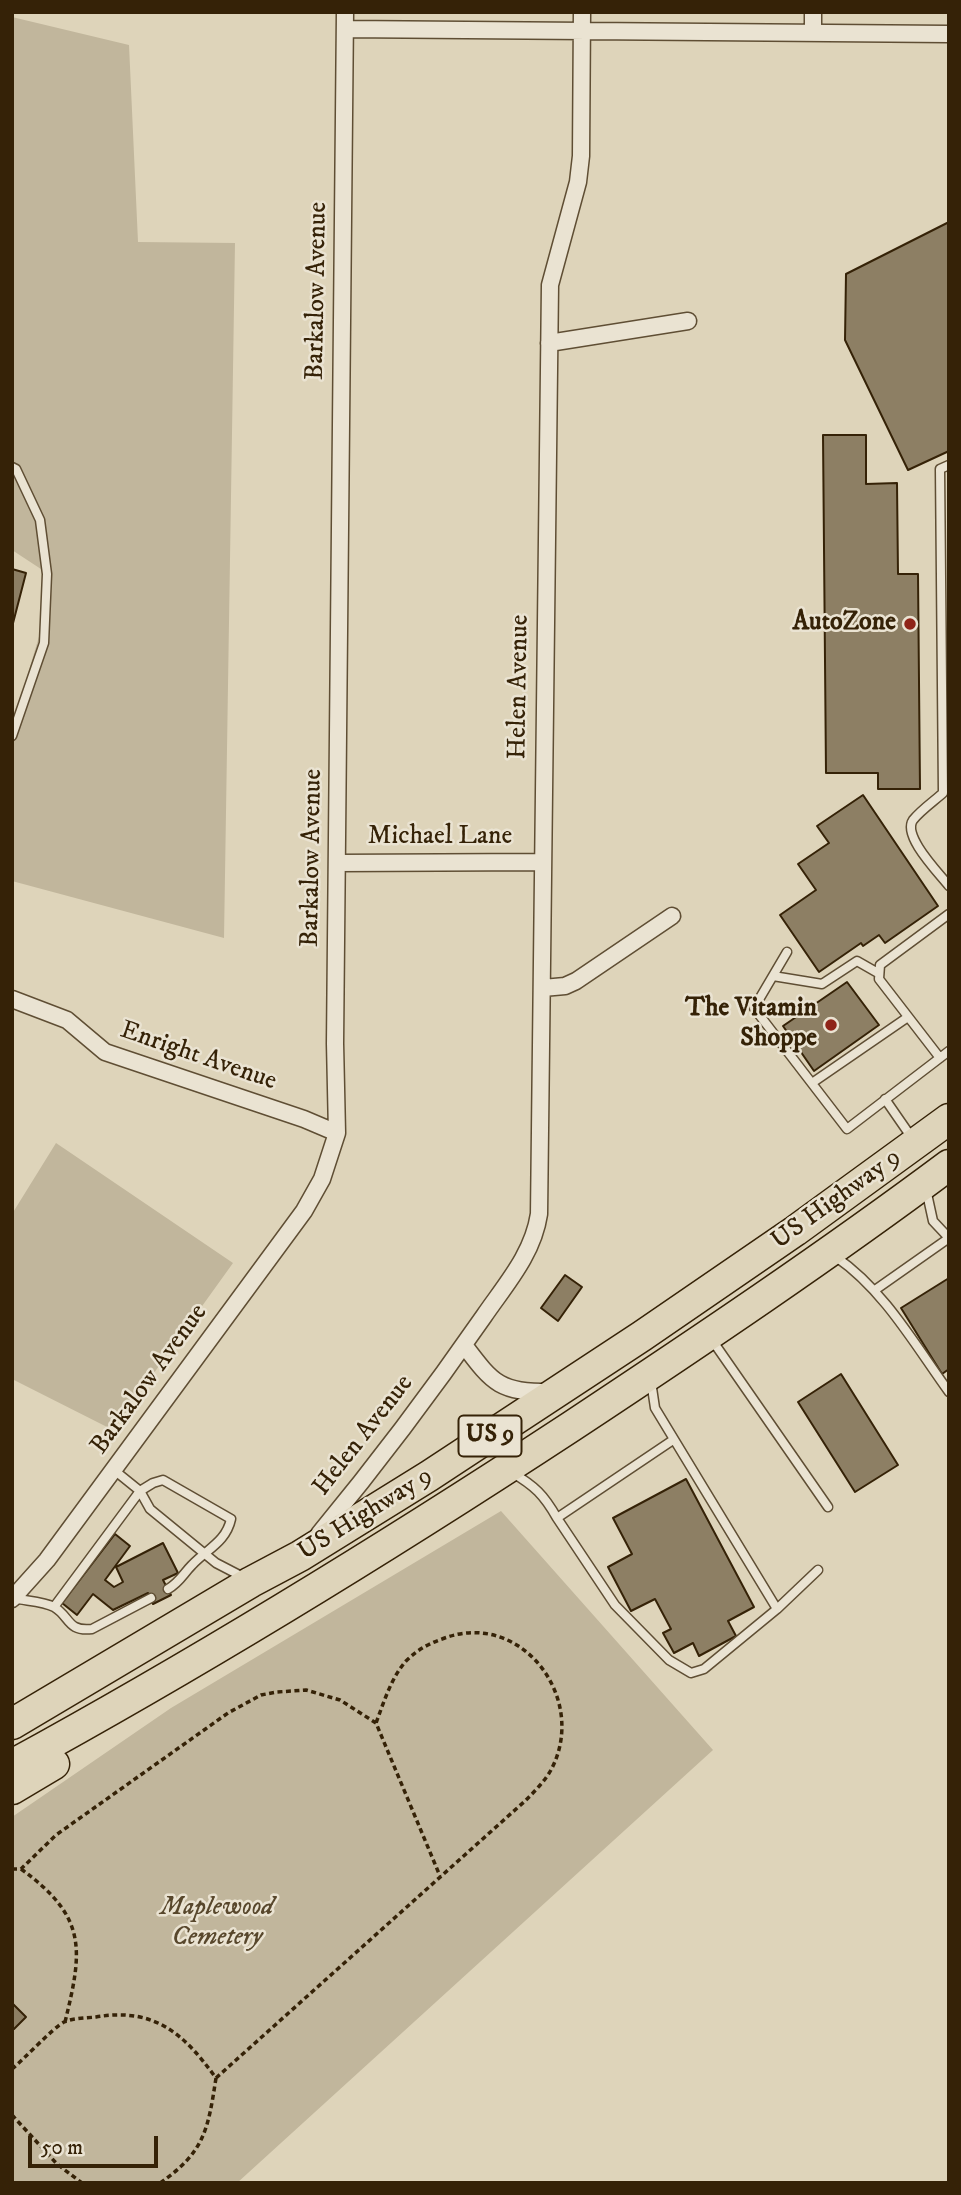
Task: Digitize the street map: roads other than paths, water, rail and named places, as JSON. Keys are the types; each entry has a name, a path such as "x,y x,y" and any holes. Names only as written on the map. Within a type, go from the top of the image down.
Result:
{"highway":[{"name":"US Highway 9","path":"12,1724 251,1582 300,1556 429,1476 795,1231 949,1119"},
{"name":"US Highway 9","path":"12,1765 167,1678 327,1582 506,1469 709,1334 949,1165"},
{"path":"12,1789 110,1730 167,1678"}],"street":[{"name":"Barkalow Avenue","path":"13,1598 47,1560 304,1211 322,1179 337,1133 345,12"},
{"name":"Helen Avenue","path":"300,1556 350,1497 464,1345 522,1262 537,1229 543,988 549,342 552,270 578,182 581,156 582,12"},
{"path":"813,12 813,32"},
{"path":"345,29 949,34"},
{"path":"549,342 688,321"},
{"name":"Michael Lane","path":"337,863 543,862"},
{"path":"543,988 565,986 576,981 672,916"},
{"name":"Enright Avenue","path":"14,1003 67,1020 104,1052 291,1114 337,1133"},
{"path":"464,1345 484,1371 505,1387 530,1392 556,1392"}],"lane":[{"path":"949,465 940,469 943,793 913,820 910,827 915,843 949,886"},
{"path":"12,467 16,469 40,520 47,574 44,643 12,736"},
{"path":"942,630 949,640"},
{"path":"940,1058 879,979 878,973 880,965 949,914"},
{"path":"788,952 754,1008 847,1129 949,1051"},
{"path":"773,976 822,984 857,961 878,973"},
{"path":"812,1083 908,1017"},
{"path":"885,1099 916,1144"},
{"path":"875,1290 949,1238 933,1221 925,1182"},
{"path":"827,1251 856,1270 875,1290 949,1392"},
{"path":"709,1334 828,1507"},
{"path":"650,1374 655,1408 777,1609"},
{"path":"557,1518 673,1440"},
{"path":"506,1469 545,1496 607,1595 669,1660 685,1671 696,1673 710,1665 777,1609 818,1570"},
{"path":"114,1470 140,1491 149,1509 216,1563 251,1582"},
{"path":"54,1607 140,1491 163,1480 231,1519 228,1532 191,1565 179,1582 168,1589"},
{"path":"13,1598 54,1607 72,1626 82,1630 92,1629 151,1598"}],"place":[{"name":"AutoZone","path":"910,624"},
{"name":"The Vitamin Shoppe","path":"831,1025"}],"park label":[{"name":"Maplewood Cemetery","path":"217,1924"}]}
